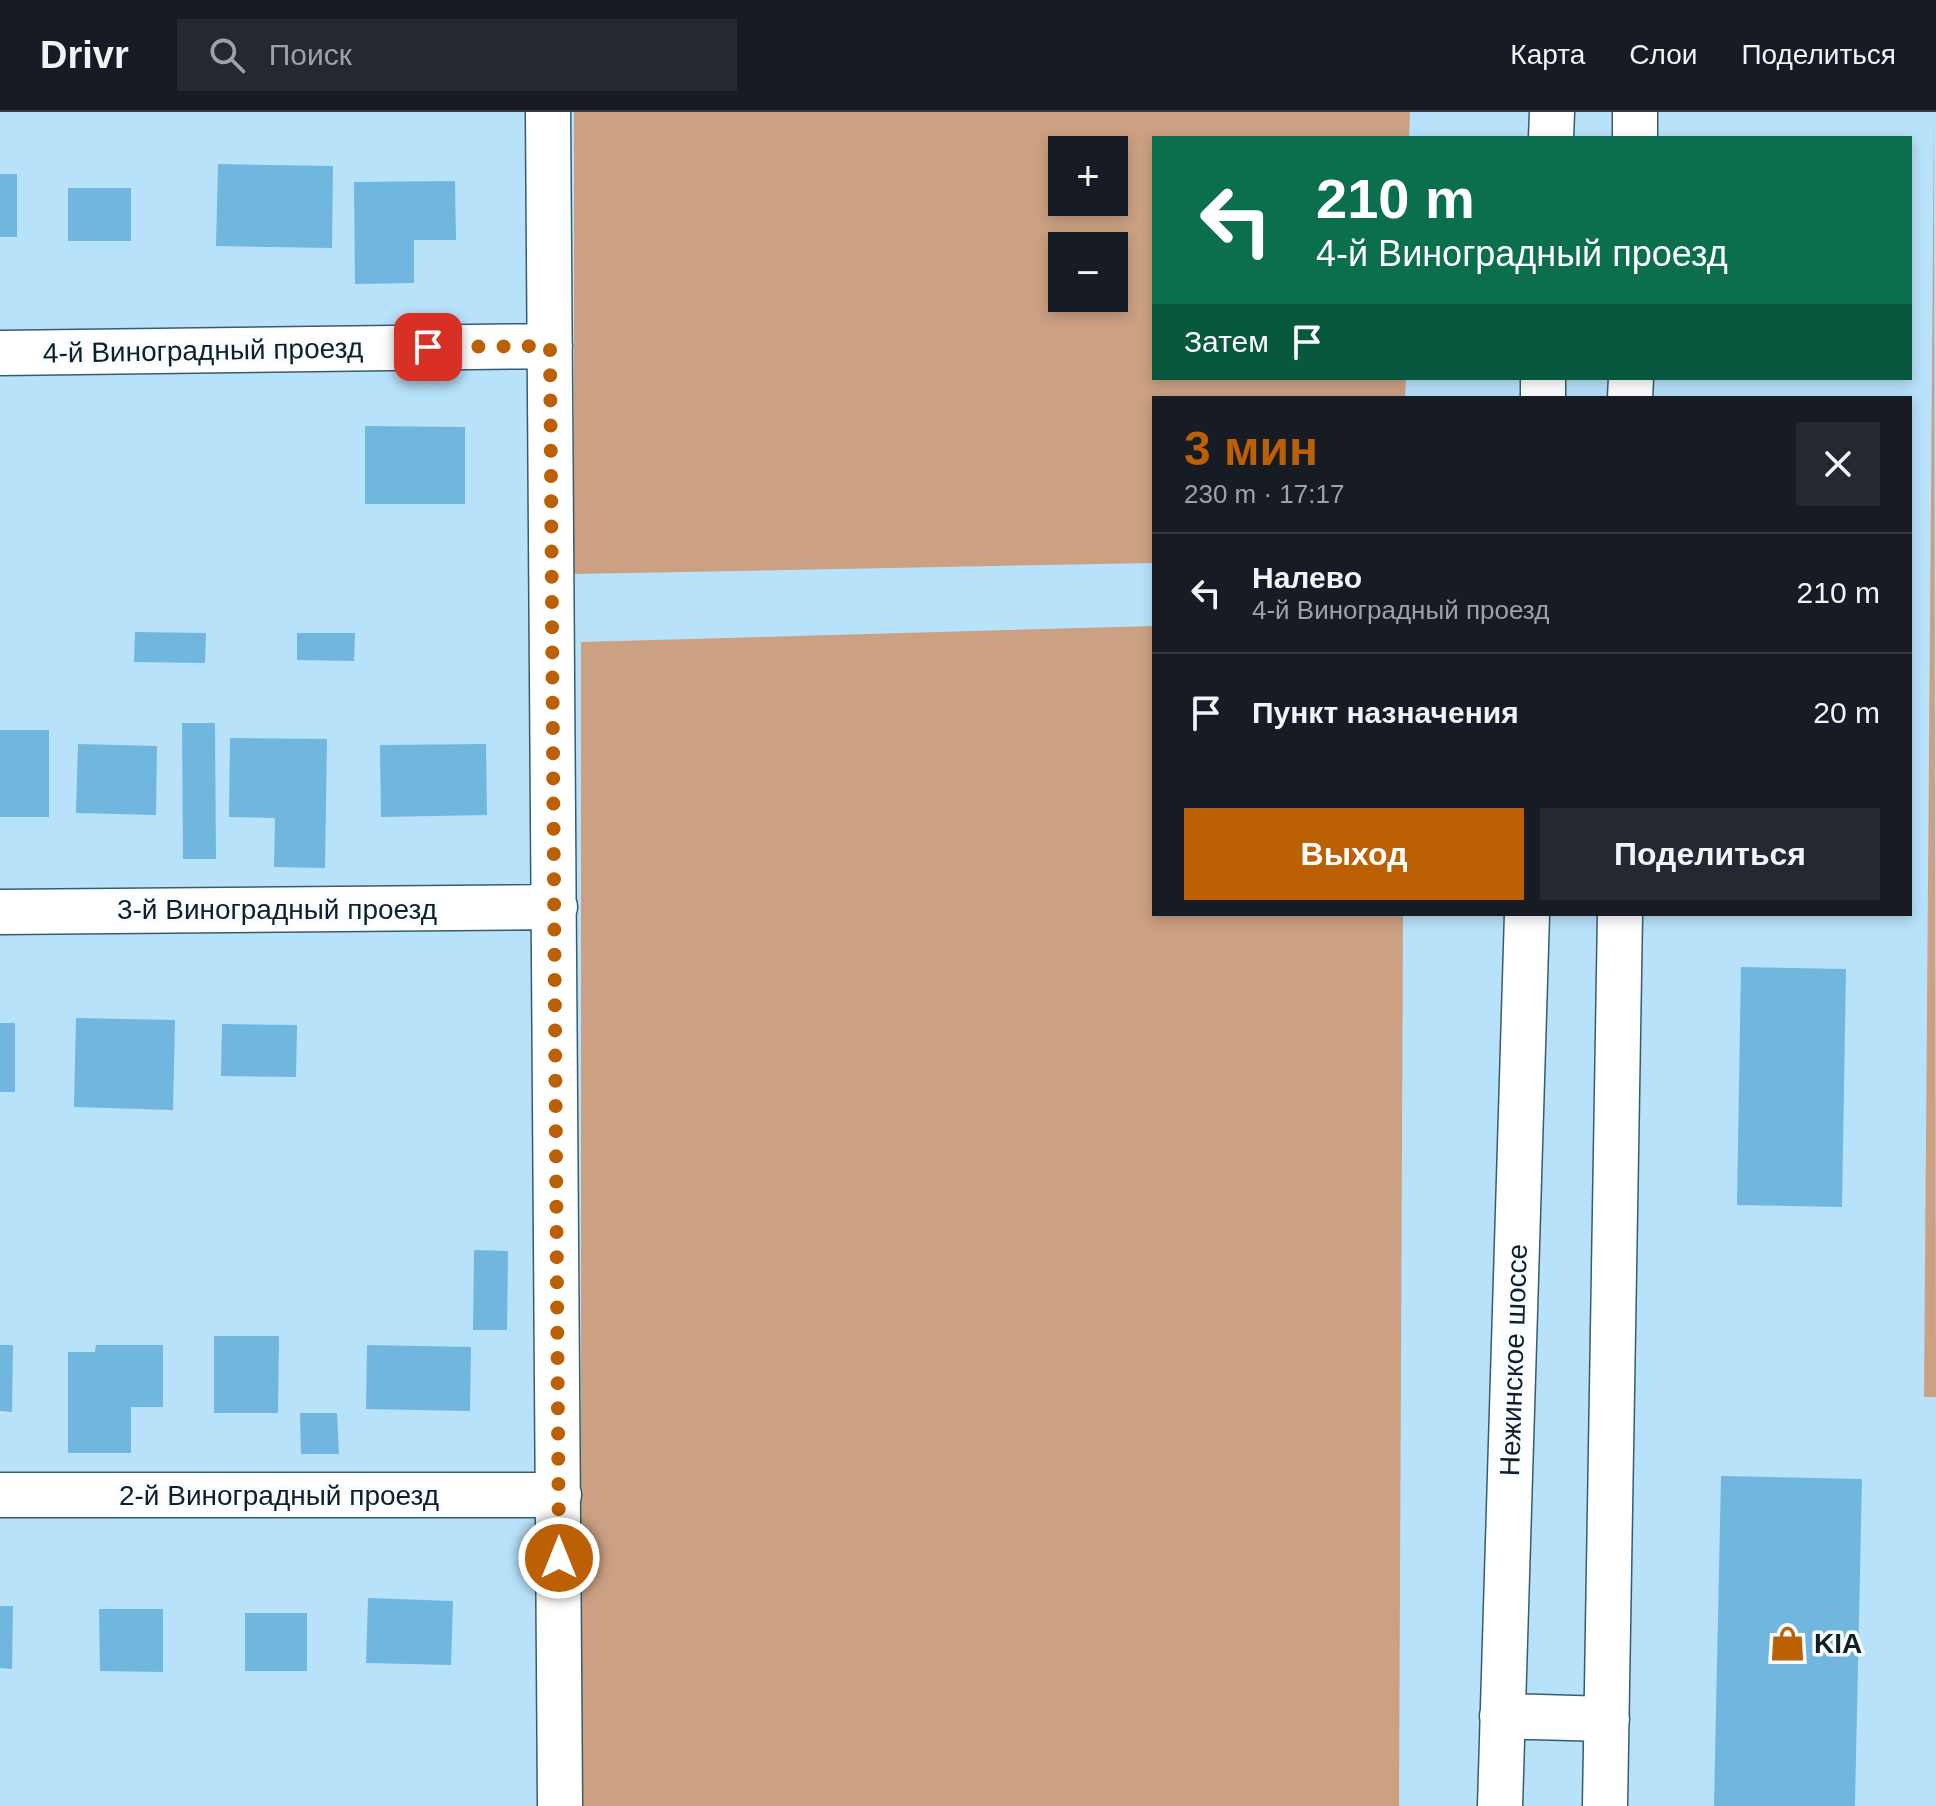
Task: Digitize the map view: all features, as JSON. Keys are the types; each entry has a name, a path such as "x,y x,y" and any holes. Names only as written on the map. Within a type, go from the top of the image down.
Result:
{"street":[{"path":"548,112 560,1806"},
{"path":"1551,136 1552,112"},
{"path":"1635,112 1635,136"},
{"name":"4-й Виноградный проезд","path":"0,353 550,346"},
{"name":"3-й Виноградный проезд","path":"0,912 555,907"},
{"name":"Нежинское шоссе","path":"1500,1806 1527,916"},
{"path":"1605,1806 1620,916"},
{"name":"2-й Виноградный проезд","path":"0,1495 559,1495"},
{"path":"1502,1716 1607,1719"}],"shaded area":[{"path":"574,112 1410,112 1409,136 1152,136 1152,380 1406,380 1405,396 1152,396 1152,563 574,574"},
{"path":"1934,112 1936,1397 1924,1397"},
{"path":"1152,626 1152,916 1403,916 1399,1806 581,1806 581,642"}],"building":[{"path":"218,164 333,166 332,248 216,246"},
{"path":"0,174 17,174 17,237 0,237"},
{"path":"455,181 456,240 414,240 414,283 355,284 354,182"},
{"path":"68,188 131,188 131,241 68,241"},
{"path":"365,426 465,427 465,504 365,504"},
{"path":"135,632 206,633 205,663 134,662"},
{"path":"297,633 355,633 354,661 297,660"},
{"path":"182,723 215,723 216,859 183,859"},
{"path":"0,730 49,730 49,817 0,817"},
{"path":"230,738 327,739 325,868 274,867 275,818 229,817"},
{"path":"78,744 157,746 156,815 76,813"},
{"path":"486,744 487,815 381,817 380,745"},
{"path":"1741,967 1846,969 1842,1207 1737,1205"},
{"path":"76,1018 175,1020 173,1110 74,1107"},
{"path":"0,1023 15,1023 15,1092 0,1092"},
{"path":"222,1024 297,1025 296,1077 221,1076"},
{"path":"474,1250 508,1251 507,1330 473,1330"},
{"path":"214,1336 279,1336 278,1413 214,1413"},
{"path":"0,1345 13,1345 12,1412 0,1411"},
{"path":"96,1345 163,1345 163,1407 131,1407 131,1453 68,1453 68,1352 95,1352"},
{"path":"367,1345 471,1347 470,1411 366,1409"},
{"path":"300,1413 337,1413 339,1454 301,1454"},
{"name":"KIA","path":"1721,1476 1862,1479 1855,1806 1714,1806"},
{"path":"368,1598 453,1601 451,1665 366,1663"},
{"path":"0,1606 13,1606 12,1669 0,1668"},
{"path":"99,1609 163,1609 163,1672 100,1671"},
{"path":"245,1613 307,1613 307,1671 245,1671"}],"place":[{"name":"KIA","path":"1788,1643"}],"route":[{"path":"428,347 550,346 559,1558"}]}
